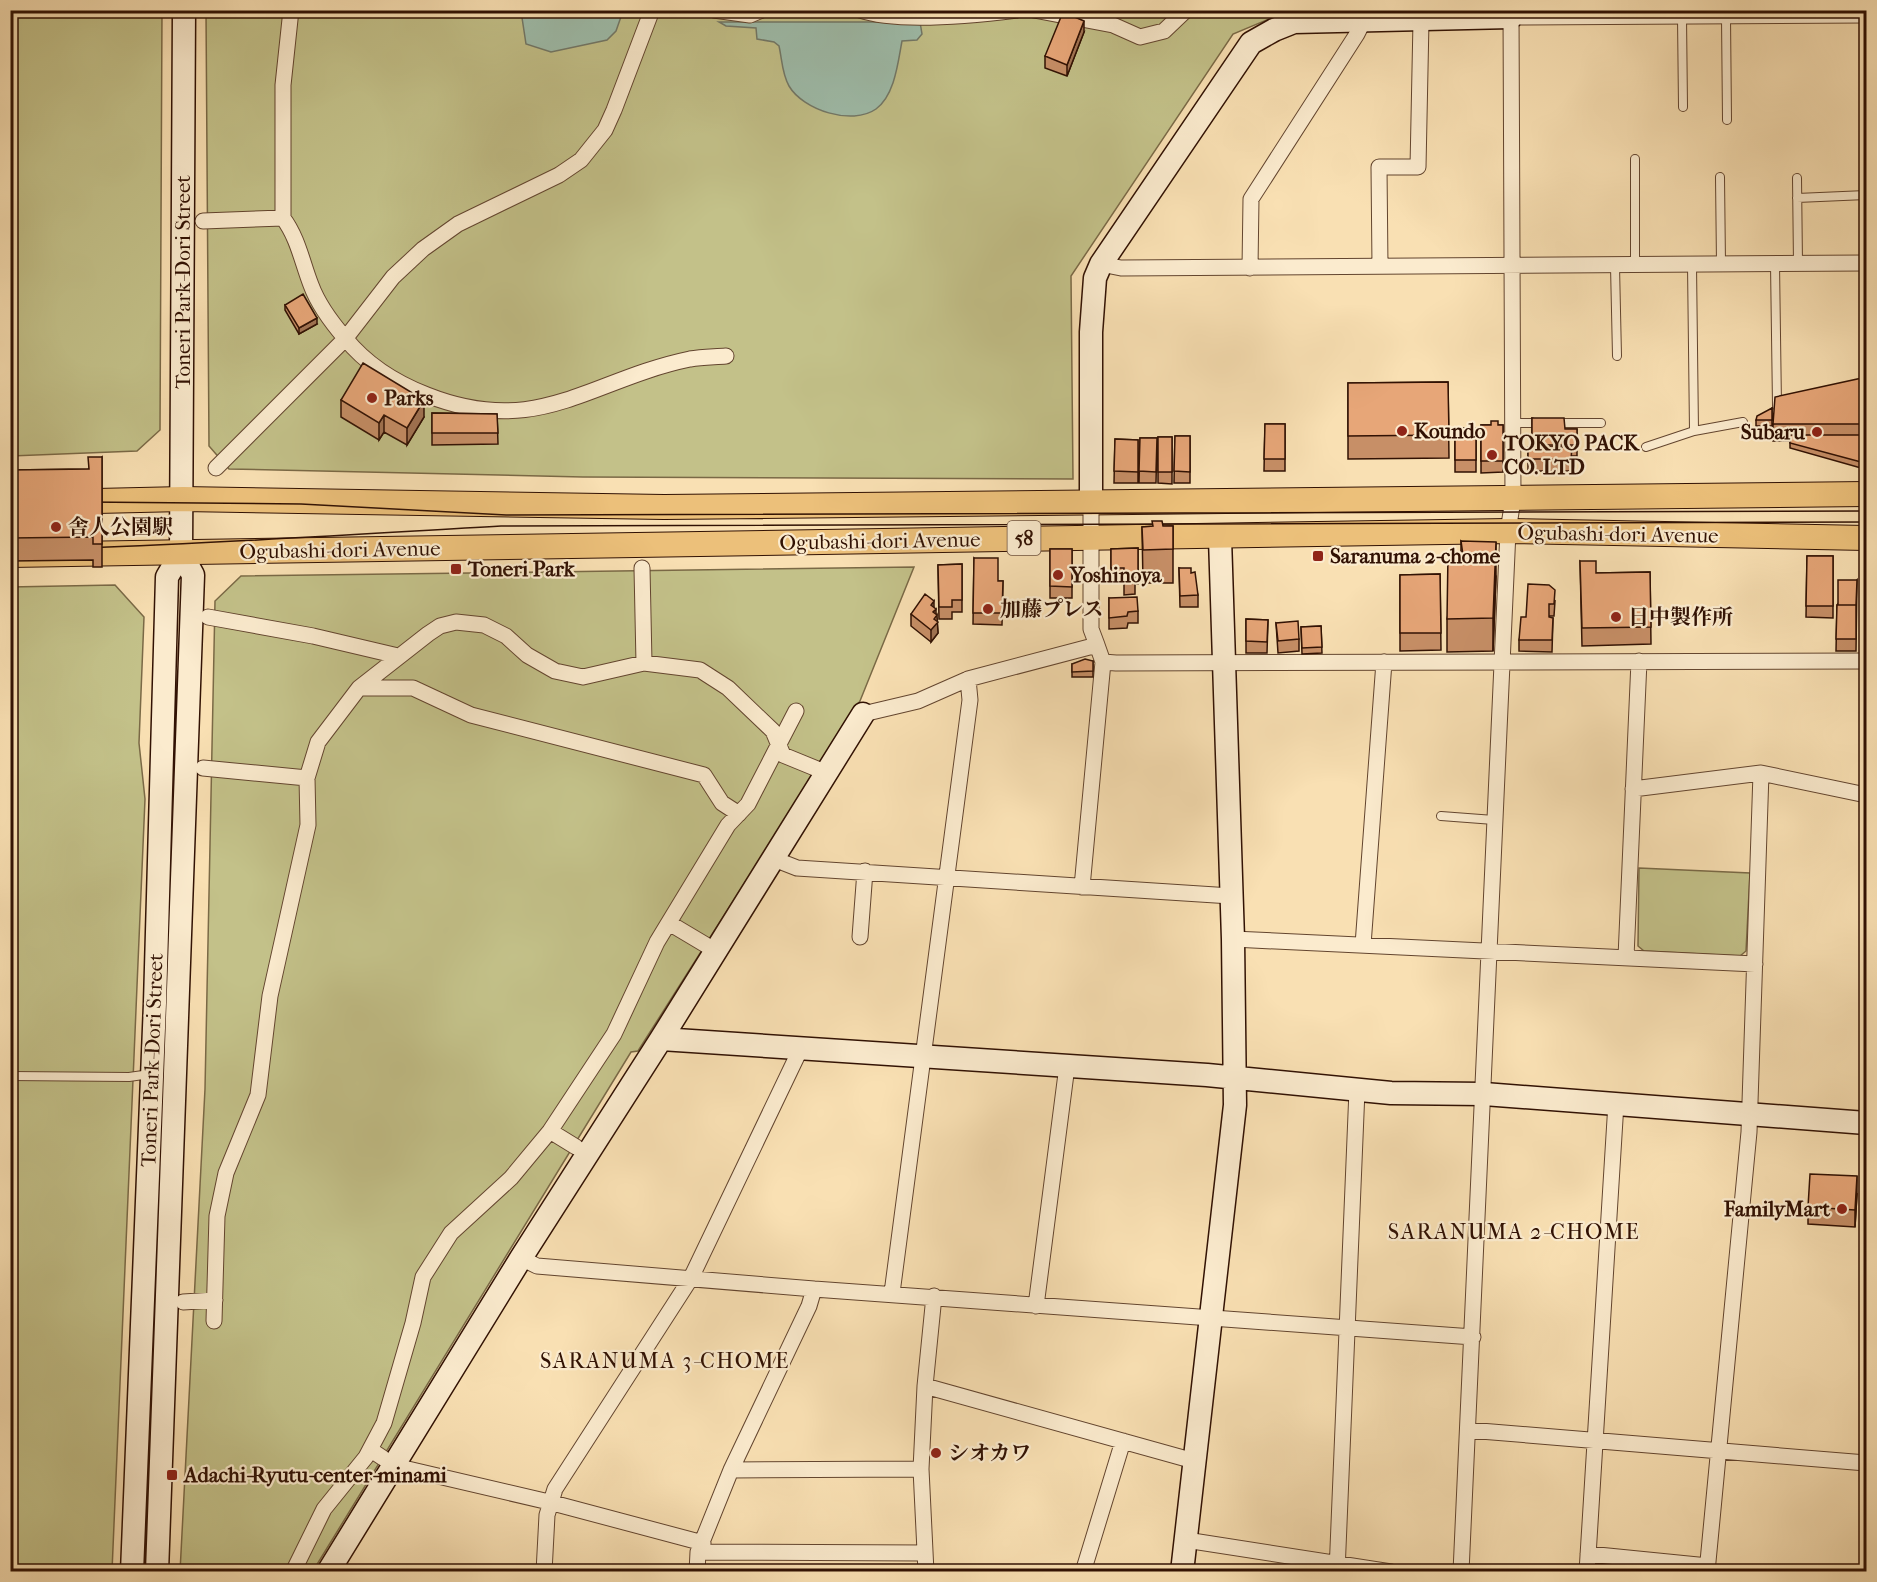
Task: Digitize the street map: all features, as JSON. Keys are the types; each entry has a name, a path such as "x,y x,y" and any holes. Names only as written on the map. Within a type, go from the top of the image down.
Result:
{"main road":[{"name":"Ogubashi-dori Avenue","path":"183,499 664,507 1513,500 1866,494"},
{"name":"58","path":"10,503 183,499"},
{"name":"Ogubashi-dori Avenue","path":"181,553 1090,537 1220,538 1508,531 1866,538"},
{"name":"58","path":"10,555 181,553"}],"street":[{"name":"Toneri Park-Dori Street","path":"132,1572 152,1074 167,577 181,553 183,499 184,10"},
{"path":"291,10 283,85 283,218 294,232 311,287 327,315 345,339 383,373 411,389 443,402 508,412 549,407 690,359 726,356"},
{"path":"714,10 750,15 762,10"},
{"path":"860,10 876,16 976,15 1017,10"},
{"path":"1034,10 1060,13 1113,25 1140,38 1164,31 1186,10"},
{"path":"1082,887 1103,662 1091,629 1092,321 1095,278 1101,264 1251,44 1274,30 1294,22 1511,14 1682,17 1821,13 1866,15"},
{"path":"1461,1572 1508,531 1513,500 1511,14"},
{"path":"1380,266 1379,167 1418,167 1428,17"},
{"path":"216,468 345,339 393,277 423,249 458,224 559,175 581,160 604,130 649,18"},
{"path":"1250,268 1251,199 1358,34 1364,20"},
{"path":"203,221 283,218"},
{"path":"1101,264 1120,268 1250,268 1513,264 1615,266 1866,263"},
{"path":"1182,1572 1234,1105 1233,939 1220,538"},
{"name":"Toneri Park-Dori Street","path":"158,1572 193,575 181,553"},
{"path":"642,568 645,663"},
{"path":"208,617 313,636 398,656"},
{"path":"214,1321 216,1216 226,1173 258,1095 270,996 302,863 308,825 307,778 318,742 359,688 440,626 456,622 484,625 506,636 527,655 555,671 583,677 645,663 700,670 728,688 773,731 783,755 827,773"},
{"path":"328,1572 383,1458 521,1258 661,1039 863,714 918,702 968,679 1097,645"},
{"path":"1626,957 1638,661"},
{"path":"1103,662 1866,661"},
{"path":"1363,945 1384,662"},
{"path":"892,1293 970,700 968,679"},
{"path":"359,688 413,688 471,715 704,775 722,803 739,814"},
{"path":"293,1572 324,1509 383,1458 384,1423 413,1323 423,1276 451,1233 511,1178 550,1131 614,1034 669,923 728,825 748,804 796,711"},
{"path":"203,768 307,778"},
{"path":"1633,789 1761,773 1866,795"},
{"path":"1588,1554 1708,1569 1750,1113 1761,773"},
{"path":"774,859 796,868 1231,896"},
{"path":"860,937 865,871"},
{"path":"669,923 716,951"},
{"path":"1233,939 1755,964"},
{"path":"661,1039 1234,1077 1357,1090 1484,1094 1616,1103 1866,1123"},
{"path":"544,1572 549,1502 691,1278 800,1050"},
{"path":"1035,1306 1067,1066"},
{"path":"1337,1567 1357,1090"},
{"path":"1587,1572 1616,1103"},
{"path":"550,1131 576,1147"},
{"path":"521,1258 537,1266 814,1289 1473,1337"},
{"path":"698,1572 700,1548 731,1470 809,1306 814,1289"},
{"path":"926,1572 921,1468 925,1386 934,1296"},
{"path":"183,1302 214,1300"},
{"path":"925,1386 1194,1461"},
{"path":"1468,1430 1866,1463"},
{"path":"1083,1572 1123,1441"},
{"path":"383,1458 549,1502 700,1548 925,1552"},
{"path":"731,1470 921,1468"},
{"path":"1186,1540 1337,1567 1391,1572"}],"lane":[{"path":"1682,17 1683,107"},
{"path":"1726,17 1727,120"},
{"path":"1635,159 1635,265"},
{"path":"1720,177 1721,264"},
{"path":"1797,178 1798,263"},
{"path":"1797,198 1866,195 1866,198"},
{"path":"1775,264 1777,406"},
{"path":"1692,265 1694,431"},
{"path":"1615,266 1617,356"},
{"path":"1646,447 1694,431 1743,422"},
{"path":"1513,423 1601,423"},
{"path":"1441,816 1494,820"},
{"path":"10,1076 129,1077 152,1074"}],"shaded area":[{"path":"10,11 162,11 160,430 137,451 11,456"},
{"path":"206,11 1288,11 1233,34 1071,276 1073,479 583,477 229,469 209,446"},
{"path":"521,11 623,11 616,31 607,40 551,52 526,44"},
{"path":"719,22 920,22 922,34 917,40 902,41 895,78 882,103 866,114 842,116 816,108 796,95 785,77 779,46 774,42 757,39 756,28 726,26"},
{"path":"914,567 860,701 638,1051 631,1052 313,1571 180,1572 205,1089 215,601 241,576"},
{"path":"115,585 144,617 139,743 145,799 112,1571 11,1571 10,587"},
{"path":"1639,868 1750,873 1746,951 1740,956 1644,951 1638,946"}],"building":[{"path":"1063,12 1084,21 1067,65 1045,56"},
{"path":"303,294 317,318 299,328 285,305"},
{"path":"363,363 424,400 407,428 384,415 379,423 341,400"},
{"path":"1862,378 1862,424 1773,424 1775,397"},
{"path":"1448,382 1449,435 1348,436 1348,383"},
{"path":"1772,408 1772,420 1756,420 1757,416"},
{"path":"432,413 497,414 498,433 432,433"},
{"path":"1532,418 1564,418 1565,429 1577,429 1577,445 1532,445"},
{"name":"TOKYO PACK CO. LTD","path":"1491,421 1498,421 1498,425 1503,425 1503,461 1481,461 1481,425 1491,425"},
{"path":"1265,424 1285,424 1285,459 1264,459"},
{"path":"1455,428 1476,428 1476,460 1455,460"},
{"path":"1790,435 1862,435 1861,462 1790,443"},
{"path":"1175,436 1190,436 1190,472 1174,471"},
{"path":"1158,437 1172,437 1172,472 1158,472"},
{"path":"1140,438 1157,438 1156,472 1139,471"},
{"path":"1115,439 1138,440 1138,472 1114,471"},
{"path":"1528,447 1572,447 1571,459 1528,459"},
{"name":"舎人公園駅","path":"88,457 102,457 102,544 93,544 93,537 10,538 10,470 89,469"},
{"path":"1152,521 1162,521 1163,526 1173,526 1173,549 1143,550 1142,527 1153,526"},
{"path":"1461,541 1496,542 1493,618 1447,619 1448,555 1463,555"},
{"path":"1138,548 1138,572 1135,573 1135,583 1124,583 1124,568 1111,568 1111,549"},
{"path":"1050,549 1072,549 1072,587 1050,586"},
{"path":"1807,556 1833,556 1833,606 1806,606"},
{"name":"加藤プレス","path":"974,558 998,558 998,581 1003,581 1002,613 973,613"},
{"name":"日中製作所","path":"1580,561 1596,561 1596,573 1650,572 1651,627 1582,628"},
{"path":"962,564 962,600 952,600 952,607 939,607 938,565"},
{"path":"1179,568 1191,568 1191,573 1195,572 1198,595 1180,596"},
{"path":"1440,574 1441,633 1400,633 1400,575"},
{"path":"1838,580 1857,580 1856,605 1838,605"},
{"path":"1528,584 1549,585 1555,590 1554,604 1549,604 1549,617 1553,618 1552,640 1519,640 1521,617 1526,617"},
{"path":"925,594 934,601 931,605 936,609 933,612 937,615 934,619 938,622 931,630 911,614"},
{"path":"1137,597 1138,611 1128,612 1127,616 1109,618 1109,598"},
{"path":"1837,605 1856,605 1856,639 1836,639"},
{"path":"1246,619 1268,620 1267,642 1246,641"},
{"path":"1298,621 1299,639 1278,641 1276,623"},
{"path":"1321,626 1322,647 1302,648 1301,627"},
{"path":"1085,659 1093,661 1093,671 1072,672 1072,664"},
{"path":"1810,1174 1857,1176 1855,1210 1808,1207"}],"tram line":[{"path":"85,502 301,504 506,515 1866,511"},
{"path":"85,548 501,526 1866,522"}],"place":[{"name":"Parks","path":"372,398"},
{"name":"Koundo","path":"1402,431"},
{"name":"Subaru","path":"1817,432"},
{"name":"TOKYO PACK CO. LTD","path":"1492,455"},
{"name":"舎人公園駅","path":"56,527"},
{"name":"Saranuma 2-chome","path":"1318,556"},
{"name":"Toneri Park","path":"456,569"},
{"name":"Yoshinoya","path":"1058,575"},
{"name":"加藤プレス","path":"988,609"},
{"name":"日中製作所","path":"1616,617"},
{"name":"FamilyMart","path":"1842,1209"},
{"name":"シオカワ","path":"936,1453"},
{"name":"Adachi-Ryutu-center-minami","path":"172,1475"}],"district":[{"name":"SARANUMA 2-CHOME","path":"1514,1231"},
{"name":"SARANUMA 3-CHOME","path":"665,1360"}]}
